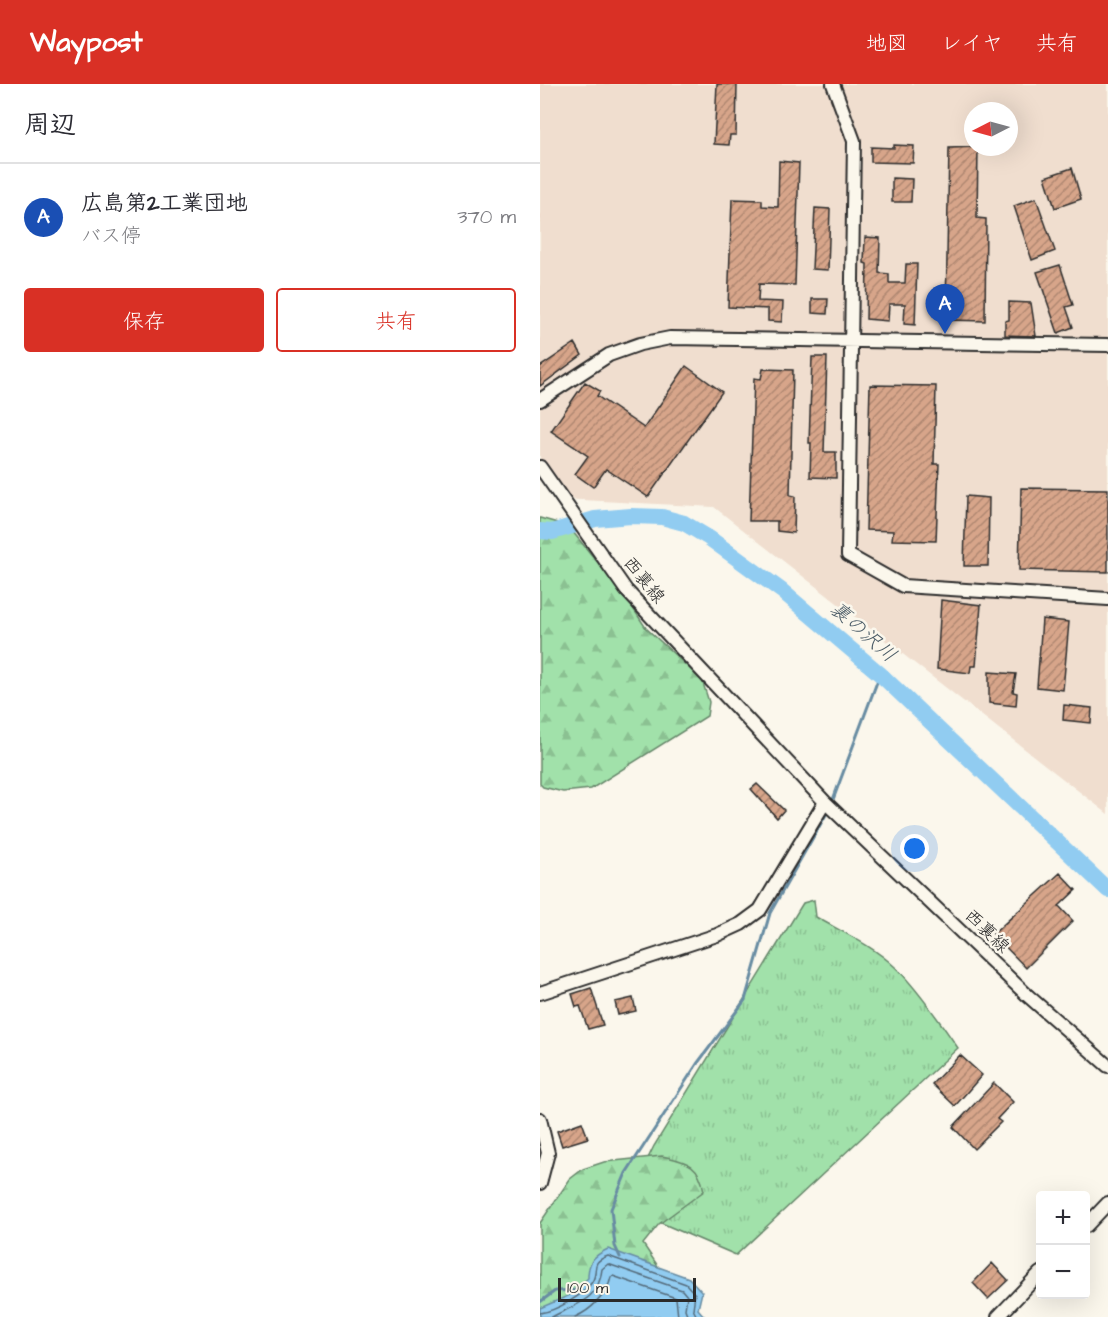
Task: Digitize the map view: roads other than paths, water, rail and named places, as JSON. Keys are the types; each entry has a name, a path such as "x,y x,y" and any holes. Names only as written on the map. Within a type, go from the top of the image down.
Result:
{"street":[{"path":"833,84 854,141 848,555 903,586 1108,599"},
{"path":"540,400 609,355 640,344 670,338 1108,345"},
{"name":"西裏線","path":"540,466 626,590 825,802 1027,995 1108,1066"},
{"path":"540,993 717,935 741,924 760,910 825,802"},
{"path":"540,1119 548,1153 540,1183"},
{"path":"1090,1222 1108,1203"},
{"path":"998,1317 1036,1278"}],"water":[{"path":"608,1249 689,1278 702,1292 698,1309 705,1317 540,1317 540,1308 570,1295 588,1278 592,1260"}],"waterway":[{"name":"裏の沢川","path":"540,531 552,532 595,519 631,516 662,517 684,523 709,538 782,591 880,674 1108,890"},
{"path":"831,805 880,674"},
{"path":"620,1257 615,1246 611,1209 626,1173 697,1064 745,1000 770,913 828,811"},
{"path":"540,1302 555,1291 579,1290"}],"place":[{"name":"広島第2工業団地","path":"945,334"}]}
